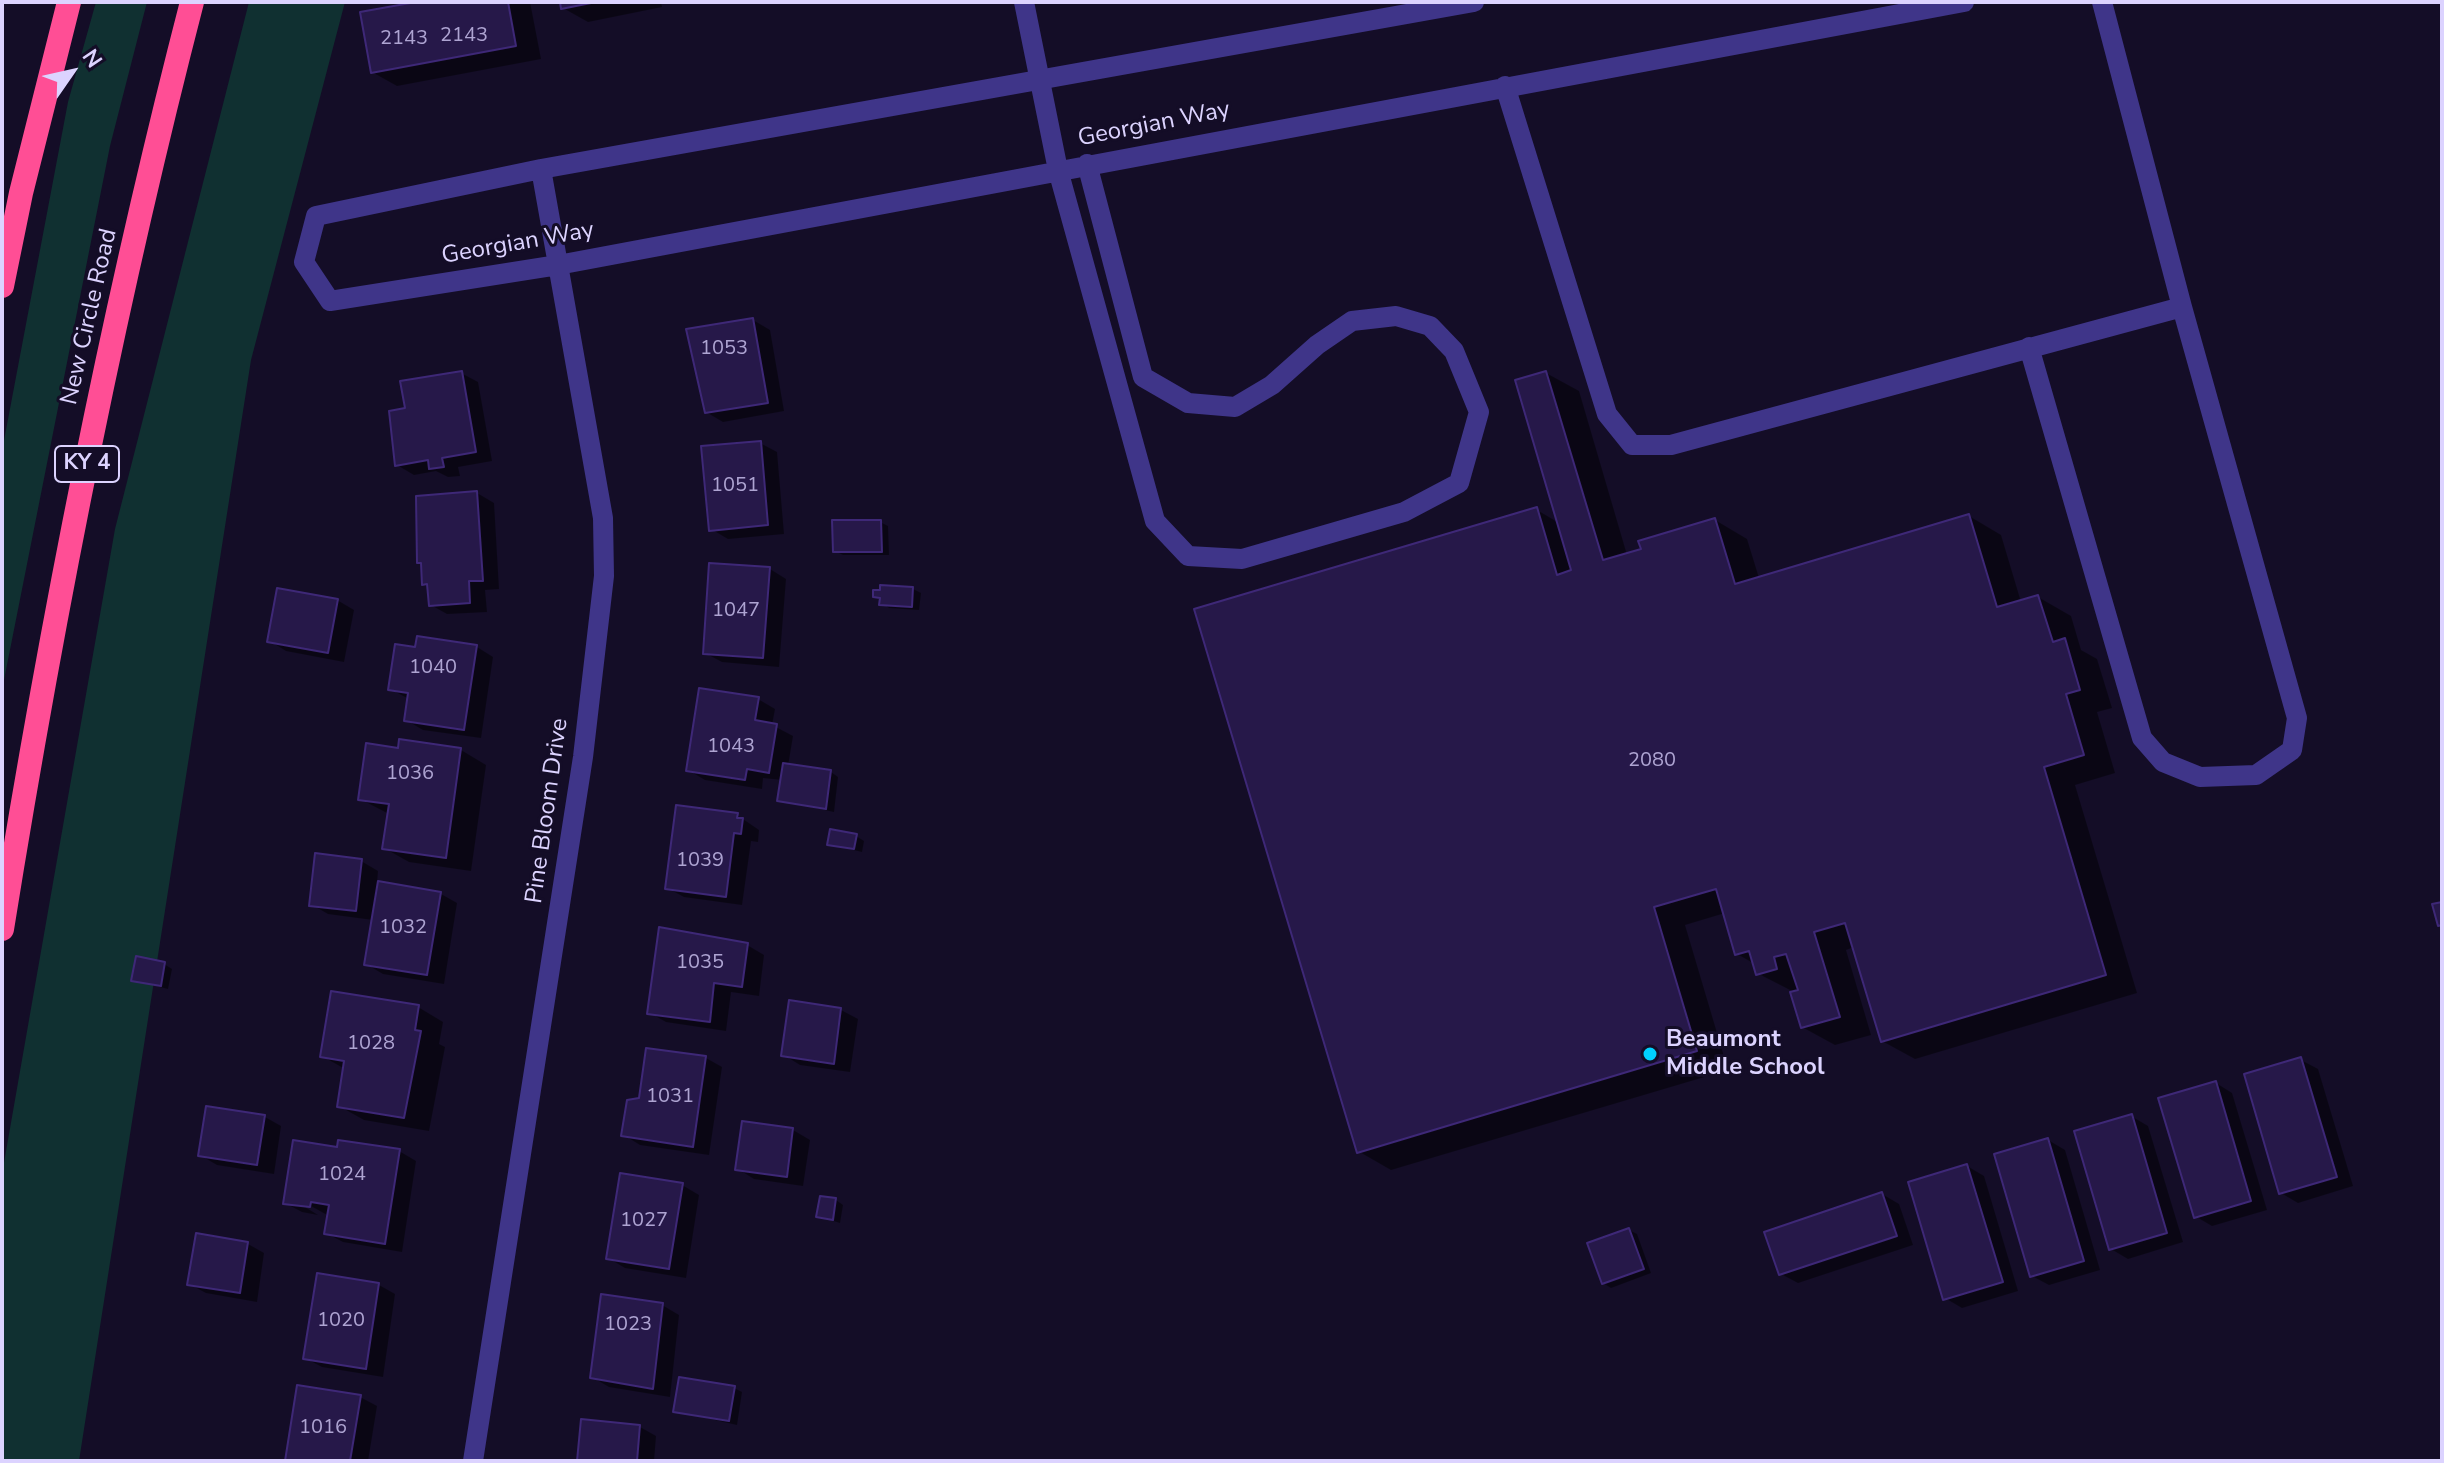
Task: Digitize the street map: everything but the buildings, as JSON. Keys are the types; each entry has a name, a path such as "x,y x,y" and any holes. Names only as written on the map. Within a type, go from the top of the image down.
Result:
{"highway":[{"path":"2,286 21,193 69,2"},
{"name":"New Circle Road","path":"2,929 36,719 106,367 192,2"}],"street":[{"path":"1024,2 1058,170 1155,521 1188,556 1242,559 1404,512 1459,483 1479,412 1454,351 1430,326 1396,316 1352,321 1317,345 1272,385 1235,407 1188,403 1143,377 1087,164"},
{"name":"Georgian Way","path":"1474,2 541,169 316,216 304,262 330,301 558,265 1964,2"},
{"path":"2029,347 2142,738 2163,762 2200,777 2256,775 2292,750 2297,718 2182,307 2102,2"},
{"path":"1505,86 1607,414 1632,445 1671,445 2182,307"},
{"name":"Pine Bloom Drive","path":"473,1461 583,757 604,576 603,518 541,169"}],"green space":[{"path":"96,2 147,2 110,146 2,690 2,451 68,102"},
{"path":"249,2 345,2 251,360 79,1461 2,1461 2,1174 115,529"}],"place":[{"name":"Beaumont Middle School","path":"1650,1054"}]}
